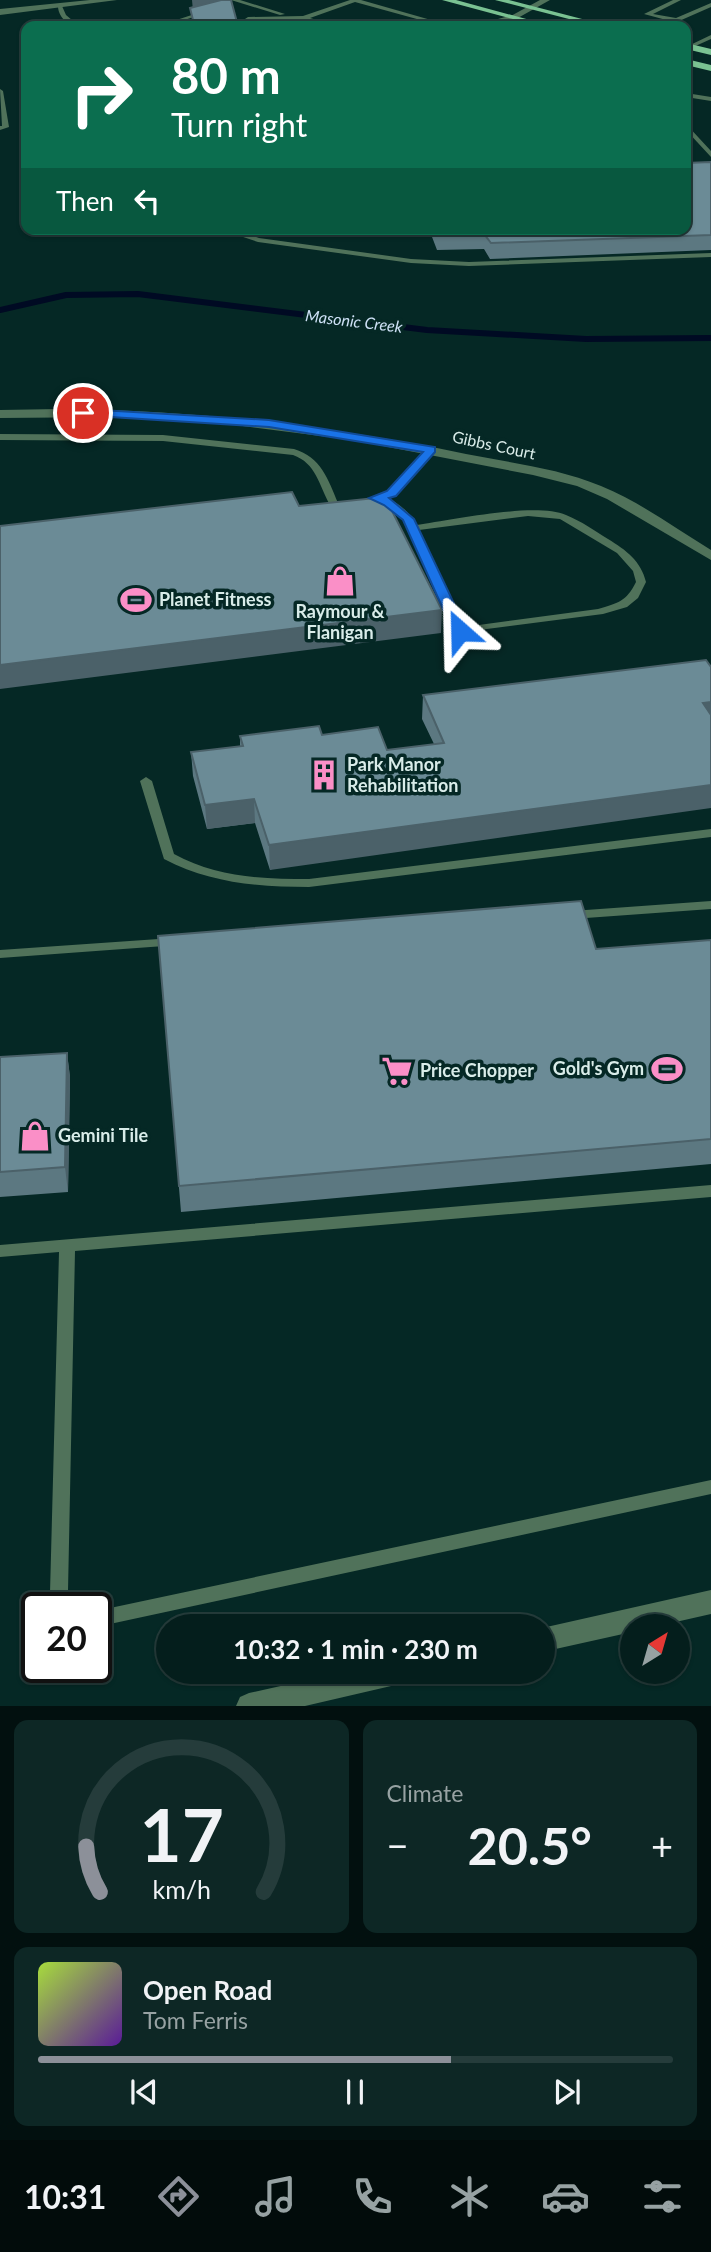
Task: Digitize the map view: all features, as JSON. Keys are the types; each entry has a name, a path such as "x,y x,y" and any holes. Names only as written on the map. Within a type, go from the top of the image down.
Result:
{"main road":[{"path":"446,0 529,21"},
{"path":"499,0 584,21"},
{"path":"691,48 711,52"},
{"path":"691,63 711,68"}],"street":[{"path":"0,12 113,0"},
{"path":"513,17 545,0"},
{"name":"Gibbs Court","path":"0,414 132,413 221,419 357,436 431,450 556,476 594,488 618,499 711,556"},
{"path":"555,1637 711,1602"},
{"path":"249,1706 346,1684"}],"lane":[{"path":"234,0 292,17"},
{"path":"304,18 355,0 431,21"},
{"path":"678,0 647,14 675,20 711,5"},
{"path":"60,6 63,16 70,21"},
{"path":"178,21 212,11"},
{"path":"247,19 292,17 316,21"},
{"path":"496,21 513,17"},
{"path":"509,21 513,17"},
{"path":"691,45 711,37"},
{"path":"0,91 6,127 0,128"},
{"path":"691,96 711,99"},
{"path":"691,131 711,155"},
{"path":"242,235 258,240 411,261 516,264 711,255"},
{"path":"0,437 163,438 293,452 308,456 314,462 338,502 321,504"},
{"path":"370,498 392,494 431,450"},
{"path":"370,498 388,502 408,519 460,631 599,612 623,605 634,596 641,582 638,570 621,551 552,513 528,513 413,528"},
{"path":"146,781 168,856 191,870 271,883 309,883 711,833"},
{"path":"558,916 711,905"},
{"path":"0,954 181,941"},
{"path":"0,1251 711,1191"},
{"path":"60,1592 67,1246"},
{"path":"112,1616 711,1487"}],"building":[{"path":"231,0 237,21 185,21 193,20 190,8"},
{"path":"711,162 711,235 491,243 485,235 691,235 691,163"},
{"path":"292,492 299,506 385,497 442,610 0,665 0,526"},
{"name":"Park Manor Rehabilitation","path":"706,660 711,667 711,702 703,703 711,715 711,785 269,845 254,799 205,805 191,752 243,746 240,736 319,726 322,735 378,727 387,750 444,743 423,695"},
{"name":"Price Chopper","path":"581,901 596,949 711,940 711,1139 179,1186 158,936"},
{"name":"Gemini Tile","path":"67,1053 65,1167 0,1172 0,1057"}],"waterway":[{"name":"Masonic Creek","path":"0,310 66,295 138,294 427,330 586,339 711,338"}],"place":[{"name":"Raymour & Flanigan","path":"340,581"},
{"name":"Planet Fitness","path":"136,600"},
{"name":"Park Manor Rehabilitation","path":"324,775"},
{"name":"Gold's Gym","path":"667,1069"},
{"name":"Price Chopper","path":"397,1071"},
{"name":"Gemini Tile","path":"35,1136"}],"route":[{"path":"83,413 132,413 269,424 431,450 413,467 392,494 375,498 388,502 408,519 460,631"}]}
